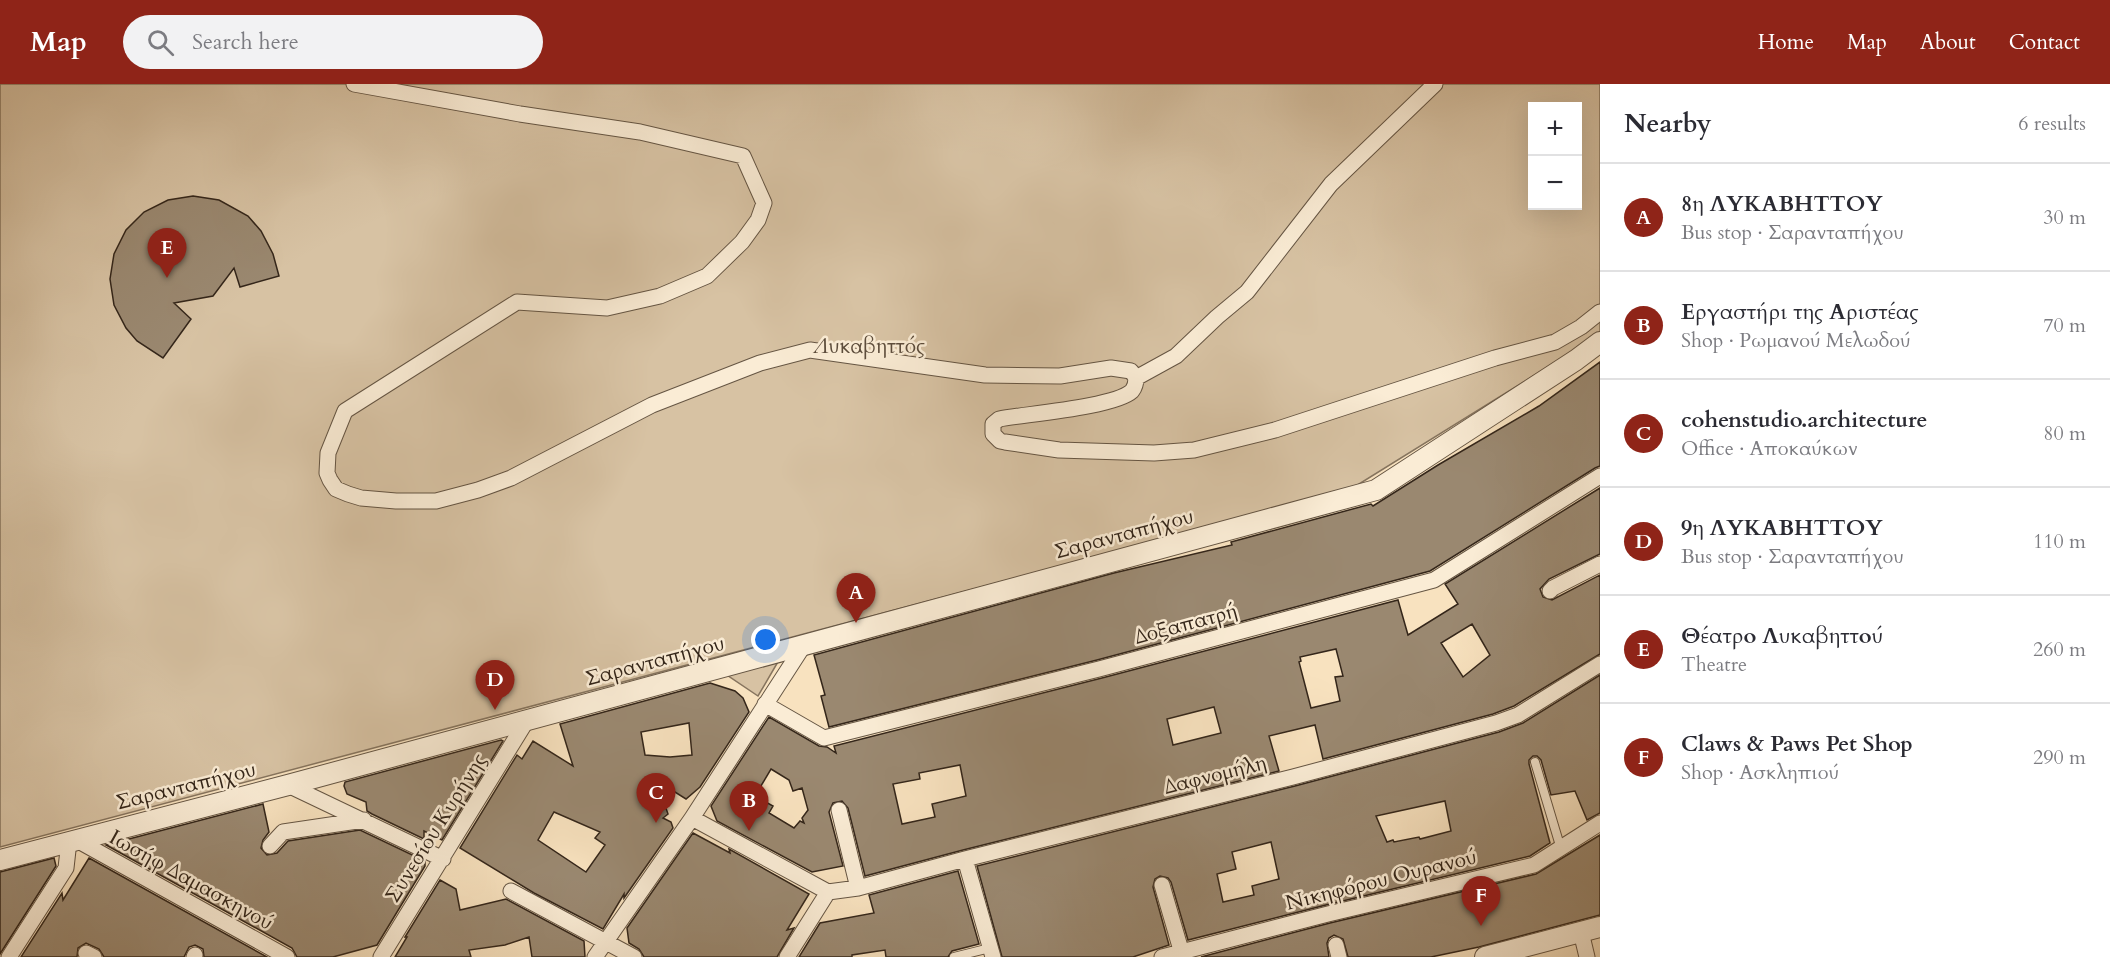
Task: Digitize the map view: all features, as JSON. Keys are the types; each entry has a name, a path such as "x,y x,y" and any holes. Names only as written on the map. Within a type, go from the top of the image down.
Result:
{"street":[{"path":"354,84 520,114 640,132 743,156 764,203 758,220 742,242 707,276 660,296 607,308 517,302 345,411 330,446 326,462 327,473 336,489 361,498 396,501 436,501 478,490 510,478 652,405 760,363 799,352 820,351 986,375 1060,376 1111,368 1131,371 1137,378"},
{"path":"1436,84 1331,184 1247,292 1217,316 1176,356 1137,378 1131,391 1120,397 1058,411 999,419 993,424 993,434 999,441 1059,450 1154,453 1194,450 1286,427 1495,358 1555,342 1581,327 1600,312"},
{"name":"Σαρανταπήχου","path":"0,860 288,785 1376,490 1600,342"},
{"name":"Δοξαπατρή","path":"765,704 824,738 1369,599 1434,580 1600,476"},
{"path":"1550,591 1600,564"},
{"path":"595,957 692,818 804,645"},
{"name":"Δαφνομήλη","path":"828,892 858,888 1496,723 1518,715 1600,664"},
{"name":"Συνεσίου Κυρήνης","path":"381,957 527,720"},
{"path":"288,785 443,859"},
{"path":"838,810 858,888"},
{"path":"692,818 828,892 787,957"},
{"path":"270,846 283,832 364,820"},
{"name":"Νικηφόρου Ουρανού","path":"1162,957 1183,954 1328,914 1534,865 1600,823"},
{"path":"9,957 66,868 72,840"},
{"name":"Ιωσήφ Δαμασκηνού","path":"72,840 286,957"},
{"path":"965,859 991,952"},
{"path":"1162,885 1183,954"},
{"path":"512,891 634,957"},
{"path":"1485,957 1591,930 1587,957"}],"lane":[{"path":"1535,762 1561,849"},
{"path":"954,957 991,952"}],"green space":[{"name":"Λυκαβηττός","path":"0,84 1600,84 1600,332 1575,350 1351,489 0,847"},
{"path":"779,660 758,696 724,673"}],"building":[{"path":"193,196 219,200 248,216 261,231 273,254 279,276 240,287 234,268 213,296 174,303 191,319 163,358 137,341 126,328 114,305 110,279 114,254 126,230 144,212 168,200"},
{"path":"1600,362 1600,466 1430,571 1097,660 829,727 821,696 825,695 814,655 1114,573 1232,545 1231,542 1371,504 1373,506 1539,406"},
{"path":"1600,488 1600,554 1549,579 1540,589 1543,597 1552,600 1600,575 1600,654 1514,706 1493,714 1323,759 1315,725 1269,736 1279,771 865,876 848,808 842,801 833,803 829,812 843,866 812,872 717,821 711,806 769,717 819,746 827,747 836,753 834,746 1398,600 1408,635 1458,604 1445,584","holes":["1472,624 1490,655 1463,677 1441,643","1336,649 1343,676 1335,677 1340,701 1311,708 1299,662 1300,657","1214,707 1221,733 1173,745 1167,719","960,765 966,796 932,804 935,817 902,824 893,784 920,779 919,773","771,769 789,780 793,791 802,788 808,810 802,818 804,823 800,821 794,828 769,813 773,806 755,796"]},
{"path":"1600,675 1600,813 1587,820 1575,791 1551,795 1541,760 1533,756 1529,764 1550,843 1530,856 1188,940 1171,882 1168,878 1160,876 1155,879 1153,887 1169,945 1133,957 1002,957 977,866 1295,786 1499,732 1523,723","holes":["1445,801 1451,831 1420,839 1419,837 1387,842 1376,816","1271,842 1279,879 1252,886 1254,895 1223,902 1217,874 1236,869 1232,852"]},
{"path":"710,683 735,691 743,698 749,712 700,787 686,799 656,780 668,814 663,818 671,822 673,828 624,898 624,894 603,929 534,893 460,848 517,755 522,759 533,741 573,766 560,724","holes":["689,723 692,755 670,757 645,755 641,732","554,812 600,832 595,838 605,845 586,872 538,840"]},
{"path":"503,741 442,840 424,831 424,839 372,814 367,811 366,802 347,794 344,786 345,782"},
{"path":"263,804 269,832 261,848 267,855 277,853 288,841 360,830 425,861 425,866 377,945 333,957 297,957 292,948 106,845"},
{"path":"693,833 730,853 729,849 809,894 787,930 794,928 777,957 644,957 639,949 629,943 627,928"},
{"path":"1600,835 1600,915 1479,947 1431,957 1348,957 1343,939 1334,935 1327,943 1329,957 1201,957 1330,923 1536,874"},
{"path":"54,858 56,866 0,954 0,872"},
{"path":"89,858 267,957 204,957 203,949 195,945 189,947 184,957 104,957 99,949 86,943 78,948 77,957 21,957 62,893 63,900"},
{"path":"958,871 979,944 952,951 948,957 886,957 885,950 852,955 852,957 799,957 820,923 874,913 869,895"},
{"path":"440,880 456,889 460,910 506,899 584,941 585,957 532,957 529,937 505,945 469,950 471,957 395,957"}],"place":[{"name":"Θέατρο Λυκαβηττού","path":"167,278"},
{"name":"8η ΛΥΚΑΒΗΤΤΟΥ","path":"856,623"},
{"name":"9η ΛΥΚΑΒΗΤΤΟΥ","path":"495,710"},
{"name":"cohenstudio.architecture","path":"656,823"},
{"name":"Εργαστήρι της Αριστέας","path":"749,831"},
{"name":"Claws & Paws Pet Shop","path":"1481,926"}]}
